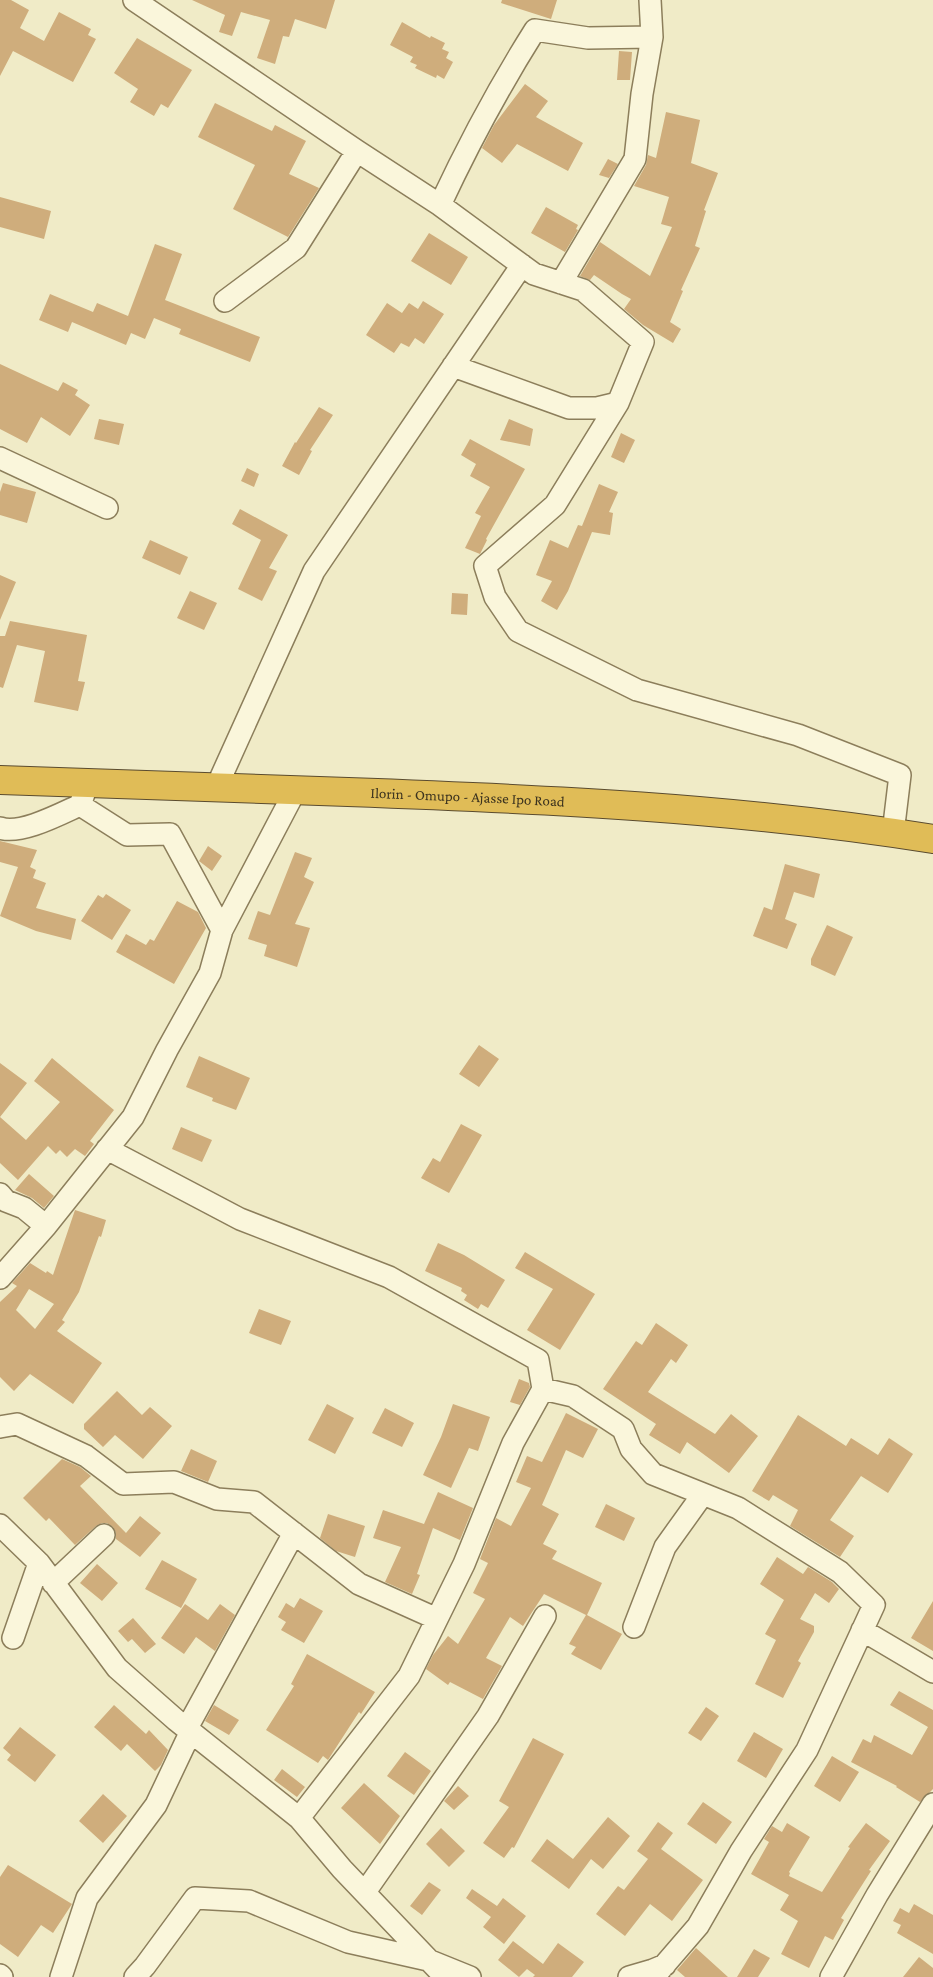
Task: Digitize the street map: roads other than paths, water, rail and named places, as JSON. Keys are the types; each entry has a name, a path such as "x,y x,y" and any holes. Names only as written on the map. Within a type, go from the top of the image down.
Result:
{"highway":[{"name":"Ilorin - Omupo - Ajasse Ipo Road","path":"0,780 84,794 216,788 455,796 640,807 740,814 826,823 933,839"}],"street":[{"path":"134,0 440,205 534,274 583,290 643,342 618,403 555,505 485,566 495,596 518,631 637,690 798,735 900,775 893,833"},
{"path":"561,283 635,159 642,94 652,36 650,0"},
{"path":"440,205 463,155 509,72 535,30 588,38 652,36"},
{"path":"225,301 296,248 357,151"},
{"path":"216,788 314,572 522,265"},
{"path":"453,366 569,408 597,408 618,403"},
{"path":"0,458 107,508"},
{"path":"0,1278 46,1226 133,1117 167,1050 210,973 222,930 295,790"},
{"path":"0,828 7,831 41,822 84,794 127,835 170,834 222,930"},
{"path":"107,1150 240,1218 389,1277 538,1360 543,1390 513,1443 464,1564 408,1676 299,1818"},
{"path":"0,1194 6,1201 24,1208 46,1226"},
{"path":"543,1390 573,1396 622,1429 631,1448 653,1474 738,1508 840,1572 874,1605 808,1750 741,1852 698,1926 660,1971 653,1970 629,1977"},
{"path":"0,1427 17,1424 86,1456 122,1484 174,1482 217,1499 254,1502 359,1584 437,1618"},
{"path":"634,1626 665,1547 702,1494"},
{"path":"0,1525 39,1563 117,1668 189,1730 299,1818 445,1977"},
{"path":"61,1977 87,1898 156,1805 189,1730 294,1533"},
{"path":"54,1583 104,1535"},
{"path":"13,1638 39,1563"},
{"path":"365,1892 488,1716 545,1616"},
{"path":"862,1630 933,1672"},
{"path":"831,1977 877,1894 933,1804"},
{"path":"135,1977 195,1898 249,1901 348,1942 428,1960 470,1977"}]}
